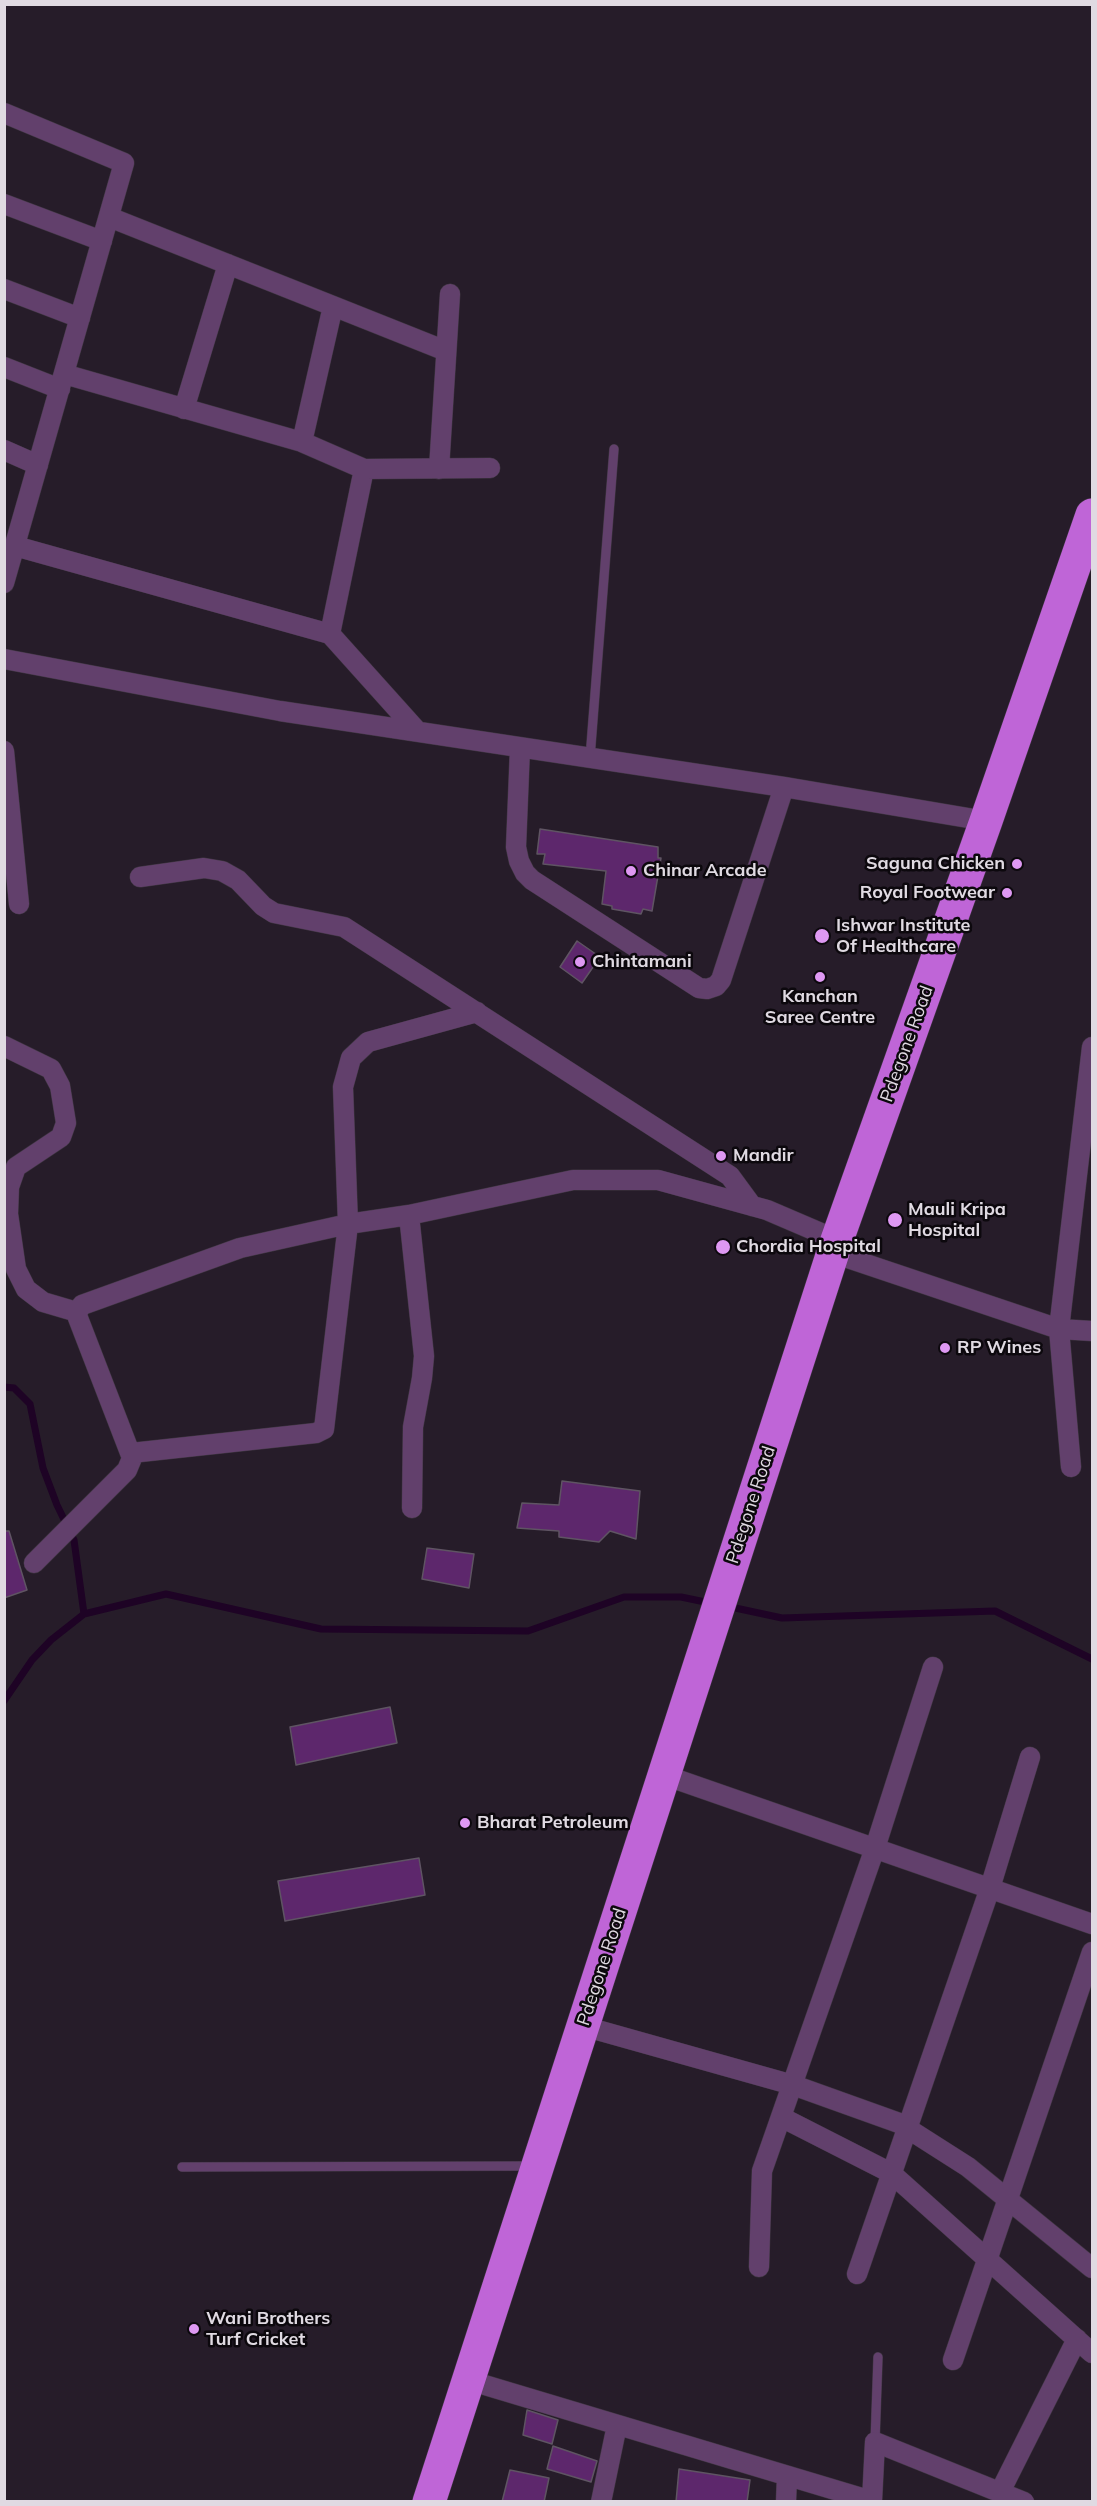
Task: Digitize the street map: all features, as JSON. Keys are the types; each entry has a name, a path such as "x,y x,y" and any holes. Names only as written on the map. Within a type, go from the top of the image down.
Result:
{"highway":[{"name":"Pdegone Road","path":"429,2502 835,1246 1092,515"}],"street":[{"path":"4,113 124,164 4,583"},
{"path":"4,204 102,241"},
{"path":"109,217 446,351"},
{"path":"184,409 228,264"},
{"path":"4,289 80,318"},
{"path":"439,469 450,294"},
{"path":"302,442 333,306"},
{"path":"4,367 184,409 302,442 364,469 490,468"},
{"path":"4,450 38,465"},
{"path":"330,634 364,469"},
{"path":"15,546 330,634 418,732"},
{"path":"4,659 280,711 784,787 986,821"},
{"path":"520,748 516,847 525,873 699,988 707,989 716,986 721,980 784,787"},
{"path":"4,751 19,904"},
{"path":"140,877 204,868 222,871 238,880 263,906 274,913 344,927 730,1176 752,1206"},
{"path":"131,1453 316,1433 324,1429 348,1224 343,1087 351,1058 368,1042 477,1012"},
{"path":"4,1046 51,1069 60,1086 66,1123 61,1137 16,1167 9,1186 8,1214 16,1269 26,1289 43,1302 77,1312"},
{"path":"1071,1467 1059,1329 1092,1047"},
{"path":"77,1312 82,1305 240,1248 348,1224 409,1215 573,1180 658,1180 767,1210 835,1246 1059,1329 1092,1331"},
{"path":"409,1215 424,1356 413,1427 412,1508"},
{"path":"34,1563 128,1470 132,1458 77,1312"},
{"path":"759,2267 762,2171 875,1848 933,1667"},
{"path":"857,2274 990,1888 1030,1757"},
{"path":"664,1775 1092,1924"},
{"path":"953,2360 1092,1952"},
{"path":"583,2026 793,2085 899,2123 968,2167 1092,2268"},
{"path":"781,2117 891,2173 1092,2353"},
{"path":"1000,2492 1077,2339"},
{"path":"468,2380 872,2501 875,2442 1024,2502"},
{"path":"601,2502 617,2425"},
{"path":"786,2502 787,2476"}],"lane":[{"path":"590,758 614,449"},
{"path":"182,2167 537,2166"},
{"path":"875,2442 878,2356"}],"building":[{"name":"Chinar Arcade","path":"540,829 658,847 658,858 661,858 652,911 643,909 641,914 612,909 612,906 602,904 606,871 543,864 545,854 537,854"},
{"name":"Chintamani","path":"577,941 600,957 582,983 560,967"},
{"path":"562,1481 640,1491 636,1539 610,1531 599,1542 559,1537 559,1531 517,1528 522,1503 559,1505"},
{"path":"4,1531 9,1531 27,1590 4,1598"},
{"path":"427,1548 474,1554 469,1588 422,1579"},
{"path":"390,1707 397,1743 296,1765 290,1727"},
{"path":"419,1858 425,1895 285,1921 278,1881"},
{"path":"527,2410 558,2420 552,2444 523,2435"},
{"path":"553,2446 597,2461 591,2482 547,2469"},
{"path":"679,2469 750,2480 747,2502 676,2502"},
{"path":"510,2470 549,2478 544,2502 502,2502"}],"waterway":[{"path":"4,1387 14,1388 30,1404 43,1468 74,1540 84,1614"},
{"path":"4,1701 32,1660 51,1640 84,1614 166,1594 321,1629 528,1631 624,1597 681,1597 710,1603"},
{"path":"726,1606 782,1618 995,1611 1092,1659"}],"place":[{"name":"Saguna Chicken","path":"1017,864"},
{"name":"Chinar Arcade","path":"631,871"},
{"name":"Royal Footwear","path":"1007,893"},
{"name":"Ishwar Institute Of Healthcare","path":"822,936"},
{"name":"Chintamani","path":"580,962"},
{"name":"Kanchan Saree Centre","path":"820,977"},
{"name":"Mandir","path":"721,1156"},
{"name":"Mauli Kripa Hospital","path":"895,1220"},
{"name":"Chordia Hospital","path":"723,1247"},
{"name":"RP Wines","path":"945,1348"},
{"name":"Bharat Petroleum","path":"465,1823"},
{"name":"Wani Brothers Turf Cricket","path":"194,2329"}]}
